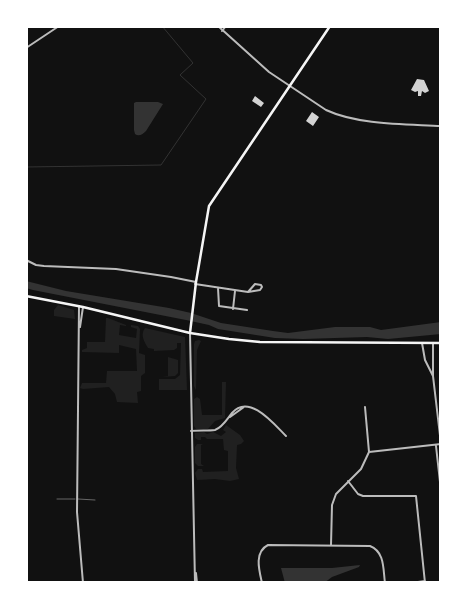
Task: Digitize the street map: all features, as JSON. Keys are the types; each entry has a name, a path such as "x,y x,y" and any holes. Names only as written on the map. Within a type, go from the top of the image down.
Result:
{"main road":[{"path":"190,333 195,283 209,206 330,26"},
{"path":"26,296 83,307 190,333 260,342 441,343"}],"street":[{"path":"26,48 59,26"},
{"path":"218,26 269,72 335,114 367,120 441,126"},
{"path":"222,31 226,26"},
{"path":"26,260 36,265 44,266 116,270 171,277 218,288 248,292 260,290 262,287 259,284 255,284 248,292"},
{"path":"218,288 219,306 247,310"},
{"path":"234,308 236,290"},
{"path":"78,306 77,532 83,583"},
{"path":"79,329 83,307"},
{"path":"190,333 194,566 196,583"},
{"path":"422,343 425,360 433,376"},
{"path":"369,452 441,444 433,376 434,343"},
{"path":"191,431 216,430 236,411 246,406 258,410 286,436"},
{"path":"331,545 332,505 336,494 361,468 369,452 365,407"},
{"path":"436,445 441,491"},
{"path":"348,481 358,494 363,496 416,496 425,582 411,583"},
{"path":"262,583 258,558 259,552 268,545 370,546 380,551 385,583"}],"lane":[{"path":"57,499 95,500"}],"shaded area":[{"path":"158,102 163,104 146,131 139,135 135,134 134,130 134,103"},
{"path":"26,281 66,291 169,308 221,323 288,333 335,327 370,327 381,330 441,322 441,334 388,339 367,337 275,338 218,329 186,320 33,290 26,288"},
{"path":"58,305 74,310 75,319 54,316 54,310"},
{"path":"106,318 126,325 120,325 119,335 136,338 137,329 131,327 131,325 138,326 140,329 139,353 145,355 145,373 141,376 141,391 137,392 138,403 117,402 115,394 109,387 80,388 82,383 106,383 107,371 137,371 136,349 119,345 119,353 82,352 82,350 87,348 87,342 105,342"},
{"path":"145,328 185,337 187,390 159,390 159,379 175,379 180,375 181,343 177,343 177,348 174,350 154,351 154,349 148,348 144,340 143,333"},
{"path":"195,341 201,341 197,350 196,390 194,386 194,344"},
{"path":"168,357 178,360 178,373 175,376 162,377 168,376"},
{"path":"222,382 226,382 225,418 215,421 208,429 196,429 194,426 194,399 197,397 200,399 202,415 222,415"},
{"path":"226,425 240,435 244,441 237,445 236,468 239,479 230,481 215,479 197,480 195,473 198,469 202,469 203,472 228,471 228,451 224,450 223,439 201,437 201,440 198,440 195,438 195,433 204,432 207,434 213,432 221,436 226,432 223,430"},
{"path":"197,444 203,444 201,445 201,464 204,466 198,466 195,463 195,447"},
{"path":"360,565 332,577 324,583 285,583 281,568 332,568"}],"building":[{"path":"417,79 424,80 429,91 425,93 422,91 421,96 418,96 418,91 411,90"},
{"path":"255,96 264,103 261,107 252,101"},
{"path":"312,112 319,117 313,126 306,121"}],"waterway":[{"path":"26,167 161,165 206,99 180,75 193,63 162,26"}]}
